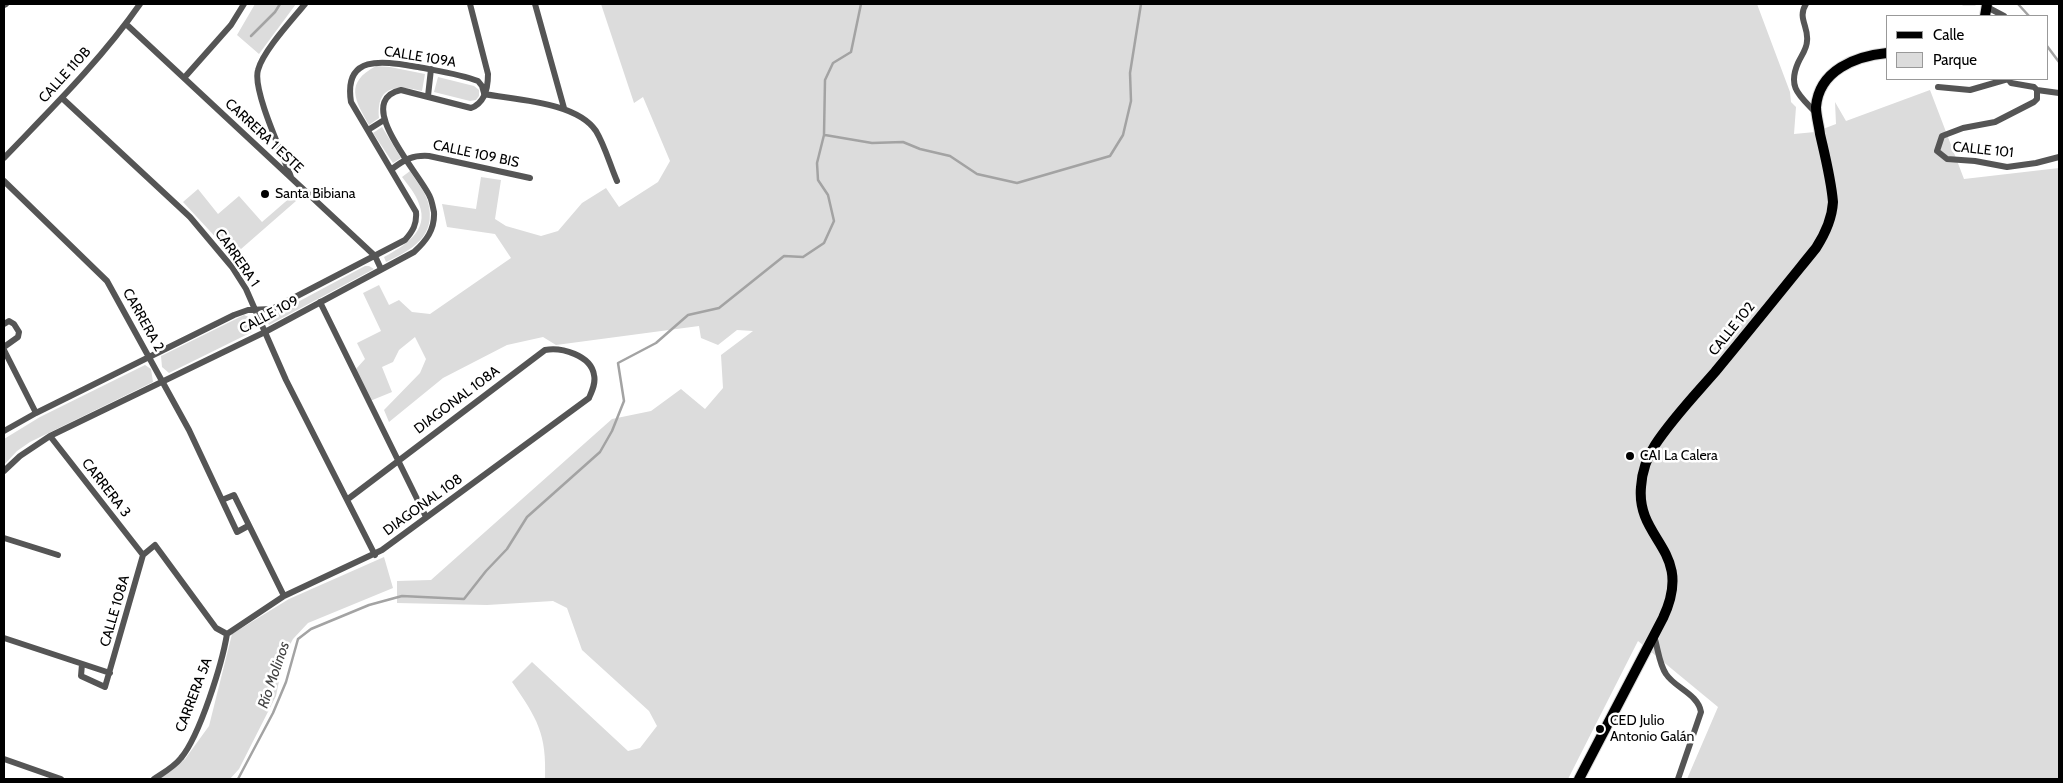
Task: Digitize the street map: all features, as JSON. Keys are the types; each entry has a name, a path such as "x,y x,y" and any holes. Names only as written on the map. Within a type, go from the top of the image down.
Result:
{"main road":[{"path":"1816,114 1818,99 1824,84 1836,70 1864,56 1886,53"},
{"name":"CALLE 102","path":"1579,779 1669,606 1674,580 1669,559 1642,507 1640,489 1642,476 1650,454 1656,444 1816,248 1829,225 1832,196 1816,114"}],"street":[{"name":"CALLE 110B","path":"4,158 62,98 126,24 140,4"},
{"path":"184,78 232,25 244,4"},
{"path":"293,180 259,92 257,71 266,54 305,4"},
{"path":"368,130 384,120 382,106 390,94 401,90 472,108 482,101 488,84 487,67 470,4"},
{"path":"535,4 564,108"},
{"path":"1806,4 1802,12 1802,20 1808,40 1796,70 1794,85 1796,92 1816,114"},
{"path":"1987,9 2002,15"},
{"name":"CARRERA 1 ESTE","path":"126,24 375,256 381,269"},
{"name":"CALLE 109A","path":"351,82 362,67 382,61 478,81 482,86 484,94"},
{"path":"428,96 431,70"},
{"path":"1938,87 1970,90 2005,80"},
{"path":"2009,80 2011,83 2030,86 2037,90 2059,93"},
{"name":"CALLE 109","path":"4,431 36,413 240,312 272,308 405,240 412,232 416,222 416,212 392,169 350,102 351,82"},
{"name":"CALLE 101","path":"2037,90 2037,99 2034,102 1995,122 1957,129 1942,136 1937,151 1947,159 1975,160 2007,167 2036,163 2059,156"},
{"path":"484,94 564,108 581,116 596,132 617,181"},
{"name":"CARRERA 1","path":"62,98 190,218 232,267 246,289 286,380 375,555"},
{"name":"CALLE 109","path":"4,471 20,456 50,436 265,332 414,252 426,241 432,228 434,213 430,197 405,159 384,120"},
{"name":"CALLE 109 BIS","path":"405,159 417,155 429,156 530,178"},
{"path":"392,169 405,159"},
{"name":"CARRERA 2","path":"4,181 107,281 189,430 237,532 248,526"},
{"path":"320,302 426,517"},
{"path":"4,324 9,321 14,324 19,332 18,337 4,348 36,413"},
{"name":"DIAGONAL 108A","path":"348,499 545,350 553,348 575,354 587,362"},
{"name":"DIAGONAL 108","path":"227,634 284,596 375,555 589,398 595,384 594,373 587,362"},
{"name":"CARRERA 3","path":"50,436 143,554"},
{"path":"222,500 234,495 284,596"},
{"path":"4,538 58,555"},
{"path":"143,554 155,546 216,628 227,634"},
{"name":"CALLE 108A","path":"82,664 81,676 105,687 143,554"},
{"name":"CARRERA 5A","path":"154,779 168,770 182,757 201,719 227,634"},
{"path":"1654,635 1666,674 1687,692 1701,708 1678,779"},
{"path":"4,638 110,672"},
{"path":"4,759 61,779"}],"green space":[{"path":"255,4 296,4 259,54 237,35"},
{"path":"601,4 1757,4 1790,92 1791,102 1796,107 1794,134 1815,132 1836,124 1835,102 1846,121 1930,90 1964,179 2059,168 2059,779 1687,779 1718,707 1638,641 1568,779 545,779 544,750 539,727 512,682 532,662 628,751 640,748 657,726 649,711 582,650 567,608 553,601 487,605 397,603 397,581 431,580 612,419 651,411 681,389 705,409 723,388 721,355 753,331 737,330 718,345 701,338 699,326 556,345 543,337 507,345 443,378 389,422 384,410 420,373 426,359 415,337 399,350 393,362 382,367 392,392 370,401 356,369 365,359 357,343 381,331 363,293 379,285 389,305 399,300 412,312 430,314 511,258 495,234 447,227 442,204 476,209 481,177 501,180 495,219 506,226 541,236 558,231 582,203 606,188 619,207 658,182 670,161 643,97 634,103"},
{"path":"376,66 425,74 422,91 397,88 385,93 379,107 379,118 369,125 360,108 355,92 359,79"},
{"path":"438,77 474,86 479,90 479,96 476,100 470,101 434,92"},
{"path":"382,127 401,158 393,163 373,133"},
{"path":"410,171 427,198 430,214 429,224 426,233 413,247 386,262 384,257 407,243 418,230 421,222 418,200 402,177"},
{"path":"198,189 218,214 239,196 262,222 292,196 296,201 233,256 183,202"},
{"path":"365,266 374,269 269,325 266,319"},
{"path":"244,315 252,321 252,332 169,373 162,367 161,356"},
{"path":"145,365 151,369 153,382 30,442 17,451 4,465 4,439 40,417"},
{"path":"384,557 393,588 308,623 293,639 284,656 276,696 239,769 230,779 159,779 185,759 209,726 232,634 289,599"}],"waterway":[{"path":"251,36 275,12 280,4"},
{"name":"Río Molinos","path":"238,779 273,713 286,682 298,639 311,629 369,605 402,596 464,599 486,571 507,549 527,517 600,452 612,431 624,401 618,363 656,343 688,315 719,308 784,256 803,257 824,243 834,221 828,195 818,180 817,163 824,135 825,80 833,63 851,52 861,4"},
{"path":"825,135 872,143 903,142 920,149 950,156 977,174 1017,183 1110,156 1123,135 1131,101 1130,73 1141,4"},
{"path":"1963,4 1975,4"},
{"path":"2018,4 2028,15"},
{"path":"2048,47 2059,62"}],"place":[{"name":"Santa Bibiana","path":"265,194"},
{"name":"CAI La Calera","path":"1630,456"},
{"name":"CED Julio Antonio Galán","path":"1600,729"}]}
